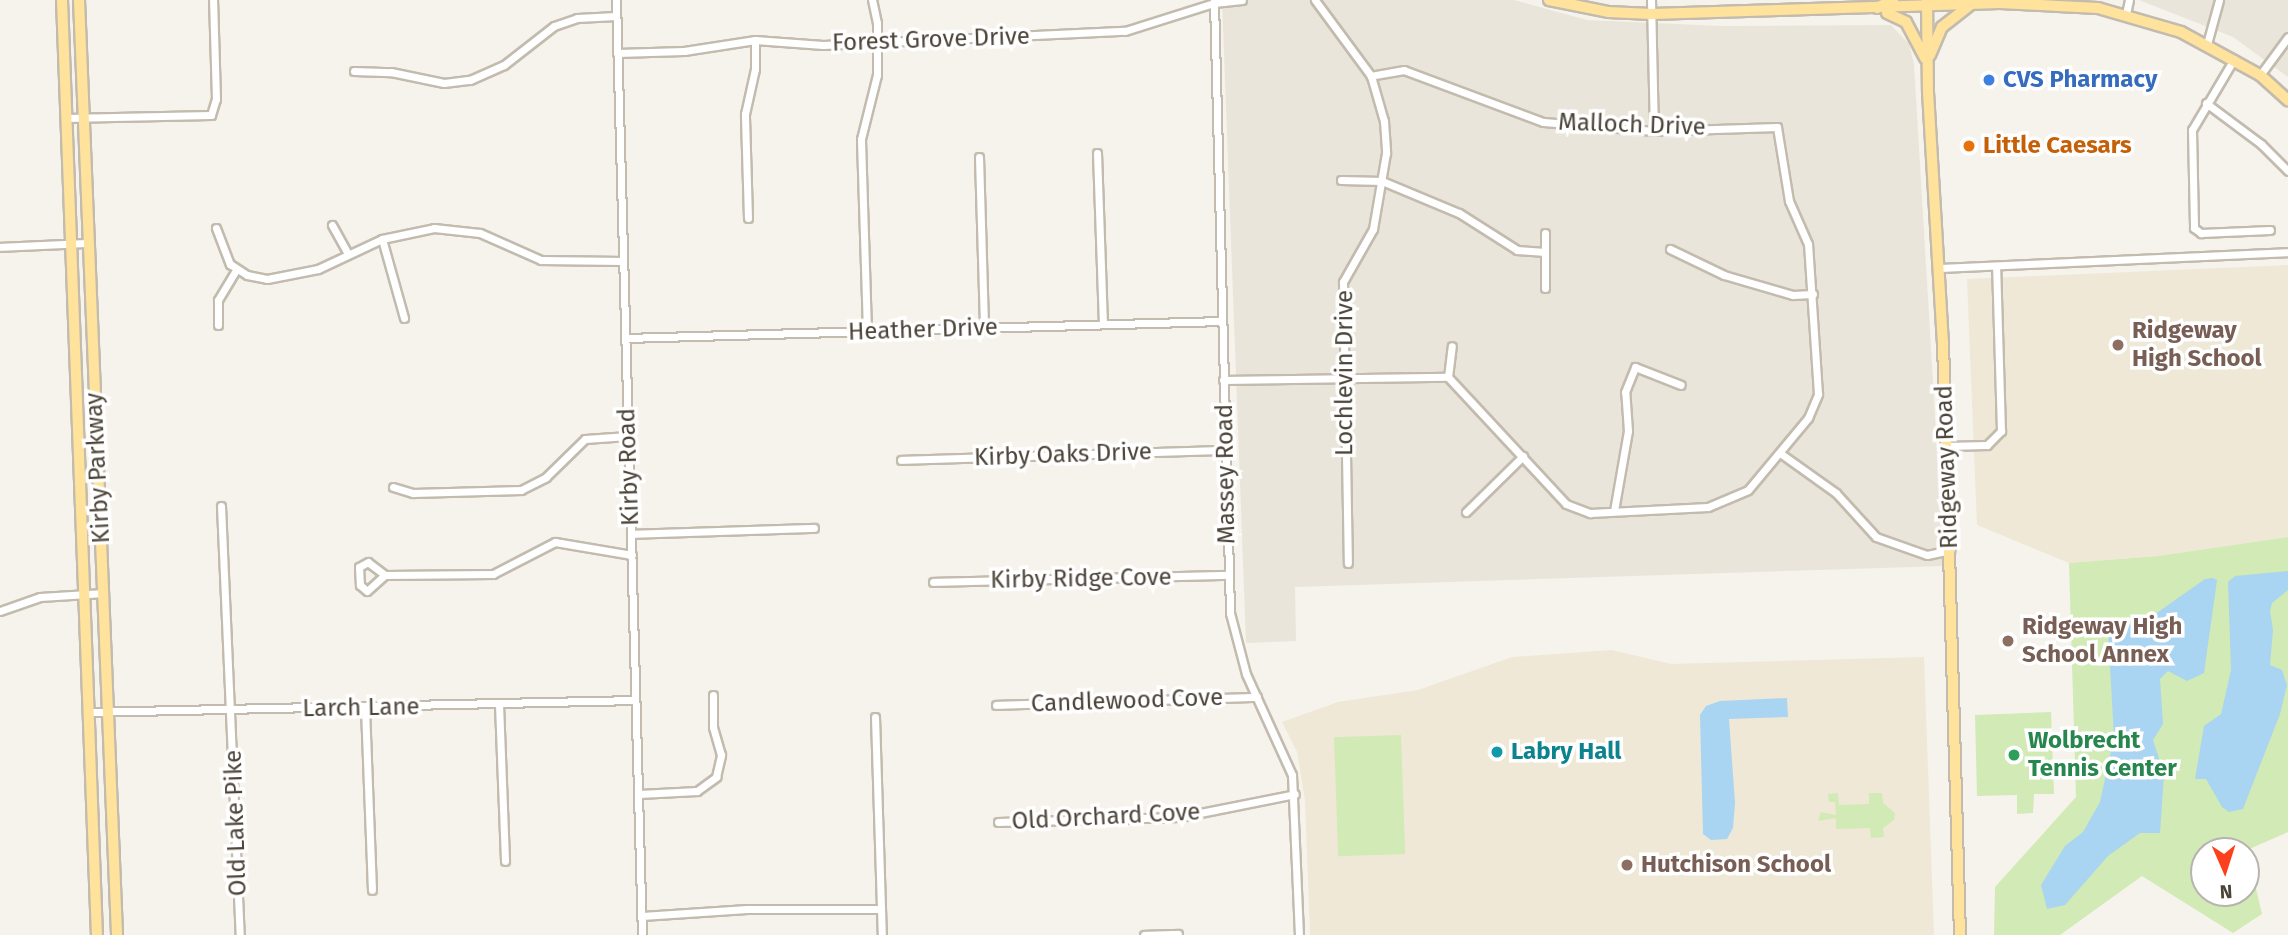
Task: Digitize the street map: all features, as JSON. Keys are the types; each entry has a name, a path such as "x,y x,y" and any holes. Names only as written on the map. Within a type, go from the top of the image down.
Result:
{"main road":[{"name":"Kirby Parkway","path":"62,0 97,935"},
{"name":"Kirby Parkway","path":"79,0 117,935"},
{"path":"1549,0 1608,12 1652,14 1873,10 1927,4 2060,3 2126,14 2207,44 2260,75 2288,100"},
{"path":"1873,10 1893,0"},
{"path":"1927,62 1942,27 1966,3"},
{"name":"Ridgeway Road","path":"1927,4 1927,62 1950,550 1960,935"},
{"path":"1873,10 1906,22 1927,62"}],"street":[{"path":"66,118 200,118 214,113 214,0"},
{"name":"Kirby Road","path":"616,0 642,935"},
{"path":"867,331 861,139 877,75 878,43 872,0"},
{"name":"Forest Grove Drive","path":"617,53 684,51 755,40 878,43 1125,31 1214,2 1241,0"},
{"name":"Lochlevin Drive","path":"1315,0 1371,76 1384,121 1386,153 1373,229 1343,282 1348,563"},
{"path":"1651,0 1654,131"},
{"path":"2126,14 2129,0"},
{"path":"2207,44 2219,0"},
{"name":"Massey Road","path":"1214,2 1228,575 1235,643 1257,697 1283,748 1295,794 1299,935"},
{"path":"354,71 391,72 444,83 470,80 504,65 554,26 577,18 616,16"},
{"path":"2260,75 2288,37"},
{"path":"748,218 745,114 755,69 755,40"},
{"path":"2234,59 2206,103 2191,135 2194,228 2201,233 2270,230"},
{"name":"Malloch Drive","path":"1371,76 1404,70 1543,121 1654,131 1777,127 1789,201 1808,244 1813,294"},
{"path":"2206,103 2261,144 2288,171"},
{"path":"1097,153 1102,324"},
{"path":"979,157 984,328"},
{"path":"1341,180 1381,181 1459,213 1517,250 1545,252"},
{"path":"332,225 348,254"},
{"path":"216,228 222,252 236,270 259,279 287,278 382,239 424,229 457,229 490,236 541,260 623,261"},
{"path":"1545,233 1545,288"},
{"path":"382,239 404,318"},
{"path":"0,247 88,243"},
{"path":"1223,380 1343,376 1448,377 1566,505 1590,513 1708,507 1748,490 1808,418 1818,394 1813,294 1793,295 1724,275 1670,249"},
{"path":"1938,268 2288,252"},
{"path":"1946,446 1987,445 2001,431 1996,266"},
{"path":"218,325 218,300 236,270"},
{"name":"Heather Drive","path":"625,338 1222,321"},
{"path":"1448,377 1452,346"},
{"path":"1614,511 1628,431 1625,392 1635,367 1681,385"},
{"path":"393,487 413,494 521,490 546,477 585,439 628,436"},
{"name":"Kirby Oaks Drive","path":"901,460 1225,450"},
{"path":"1780,453 1836,493 1876,537 1927,555 1950,550"},
{"path":"1466,512 1523,456"},
{"name":"Old Lake Pike","path":"221,506 229,711 234,746 240,935"},
{"path":"631,534 814,528"},
{"path":"385,575 484,576 555,542 632,555"},
{"name":"Kirby Ridge Cove","path":"933,582 1228,575"},
{"path":"0,611 40,597 104,593"},
{"path":"639,794 697,791 716,777 721,755 713,727 713,695"},
{"name":"Candlewood Cove","path":"996,705 1257,697"},
{"name":"Larch Lane","path":"88,712 635,700"},
{"path":"499,705 505,861"},
{"path":"365,708 372,890"},
{"path":"875,717 882,935"},
{"name":"Old Orchard Cove","path":"998,821 1180,817 1295,794"},
{"path":"642,916 747,909 880,909"},
{"path":"1144,935 1178,934"}],"shaded area":[{"path":"1222,0 1514,0 1587,20 1721,26 1891,25 1909,44 1914,64 1944,566 1295,587 1296,641 1246,643"},
{"path":"2139,0 2288,0 2288,77 2233,37"},
{"path":"2288,265 2288,537 2158,556 2069,563 1977,525 1967,279"},
{"path":"1612,650 1671,664 1924,657 1934,935 1310,935 1305,800 1297,752 1282,722 1338,702 1418,690 1512,657"}],"green space":[{"path":"2288,537 2288,832 2260,844 2260,837 2190,837 2190,906 2142,876 2060,935 1994,935 1995,887 2076,797 2069,563 2158,556"},
{"name":"Wolbrecht Tennis Center","path":"2051,712 2054,794 2034,794 2033,813 2017,814 2017,795 1977,796 1975,715"},
{"path":"1401,735 1405,854 1338,856 1334,737"},
{"path":"1838,793 1839,805 1869,804 1869,793 1882,793 1883,803 1895,813 1894,820 1883,828 1884,837 1871,838 1870,828 1836,829 1836,818 1818,821 1821,812 1836,815 1835,802 1829,802 1828,794"},
{"path":"2260,905 2262,914 2233,933 2191,907"}],"water":[{"path":"2288,571 2288,590 2272,603 2270,611 2273,630 2270,665 2282,670 2287,685 2280,714 2243,809 2229,812 2222,807 2206,779 2195,779 2204,726 2221,714 2231,670 2228,582 2235,576"},
{"path":"2205,579 2217,580 2204,673 2187,681 2168,671 2160,679 2163,724 2153,740 2164,774 2160,833 2140,833 2108,856 2065,905 2047,909 2041,885 2065,846 2083,832 2100,802 2114,738 2108,629 2144,622"},
{"path":"1787,698 1788,717 1729,719 1735,803 1733,828 1727,839 1711,840 1703,834 1700,715 1706,706 1720,701"}],"place":[{"name":"CVS Pharmacy","path":"1989,80"},
{"name":"Little Caesars","path":"1969,146"},
{"name":"Ridgeway High School","path":"2118,345"},
{"name":"Ridgeway High School Annex","path":"2008,641"},
{"name":"Labry Hall","path":"1497,752"},
{"name":"Wolbrecht Tennis Center","path":"2014,755"},
{"name":"Hutchison School","path":"1627,865"}]}
